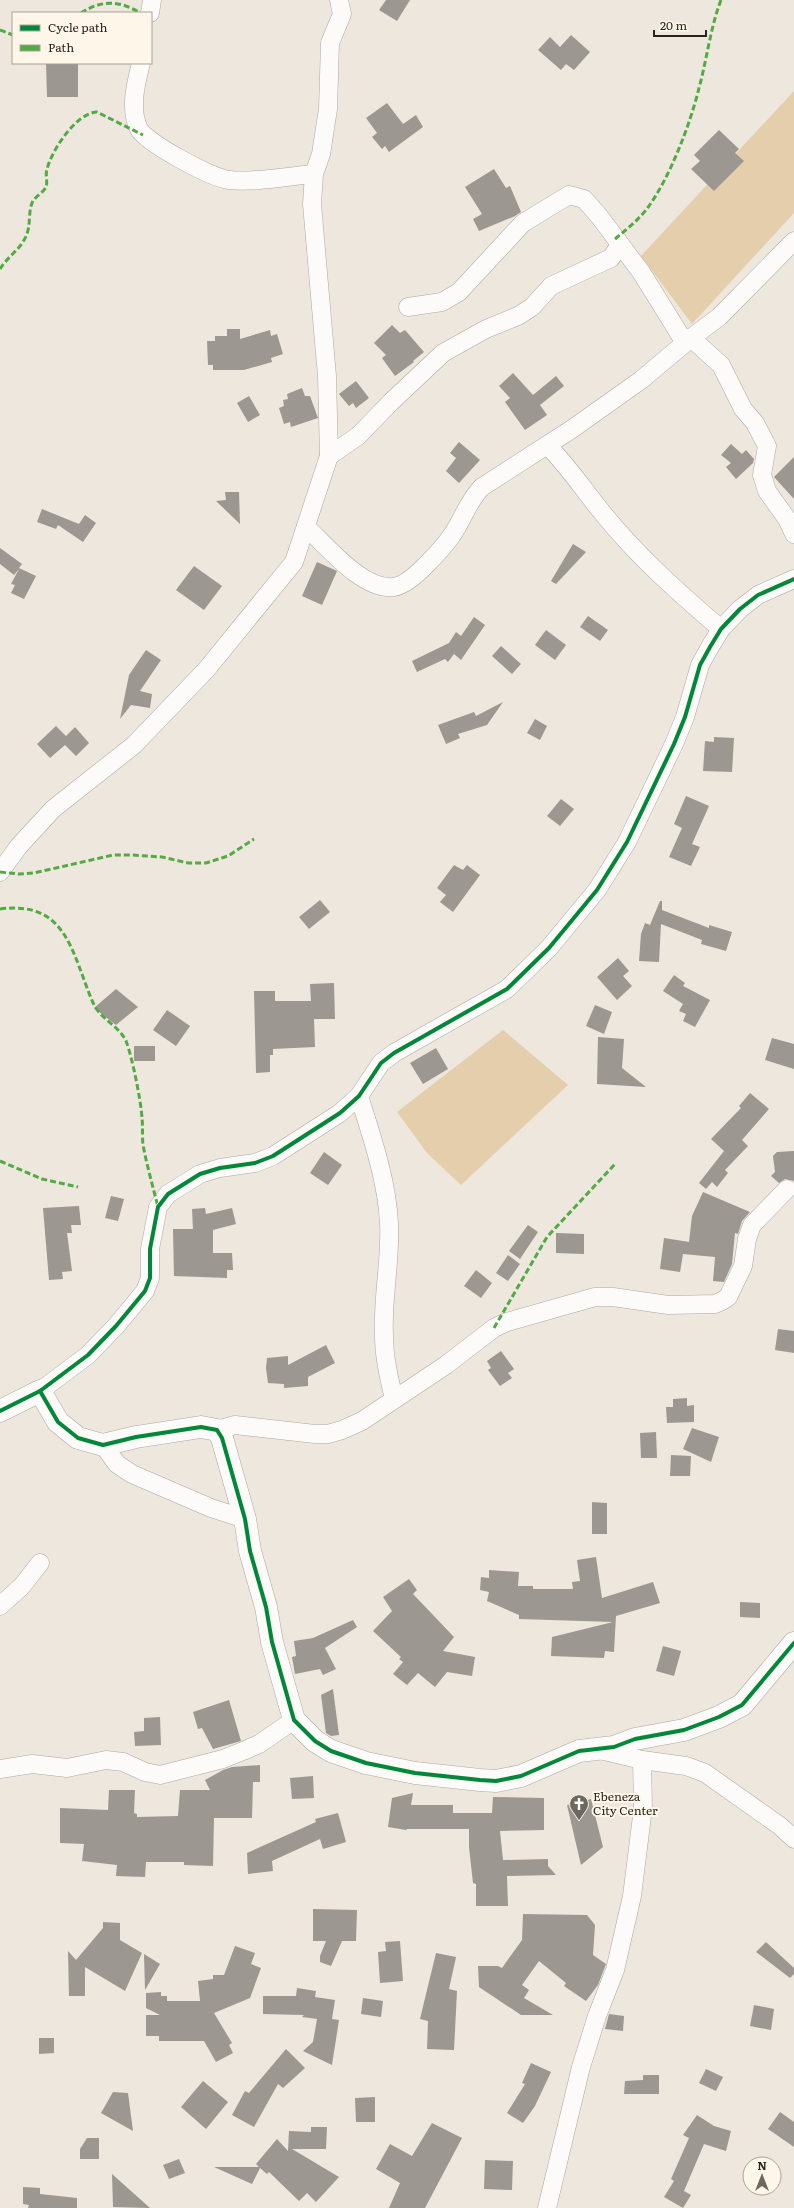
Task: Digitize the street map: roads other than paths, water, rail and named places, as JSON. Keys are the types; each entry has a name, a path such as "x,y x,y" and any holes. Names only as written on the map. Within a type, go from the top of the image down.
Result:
{"street":[{"path":"150,12 152,0"},
{"path":"0,872 19,846 53,809 134,746 206,670 294,562 330,456 327,376 312,204 314,174 320,154 328,109 330,43 342,14 339,0"},
{"path":"141,64 135,93 139,129 143,135 168,151 199,169 228,180 314,174"},
{"path":"408,307 442,302 459,292 523,222 569,195 584,199 641,272 688,340 722,365 743,408 755,423 767,446 762,475 767,491 787,519 794,534"},
{"path":"306,527 354,573 379,585 394,587 412,579 437,554 452,535 472,497 482,487 572,429 635,384 688,340 719,317 794,241"},
{"path":"330,456 358,436 391,402 443,353 486,329 518,316 532,307 552,286 611,258 620,245"},
{"path":"547,445 583,485 601,511 627,540 684,597 722,629"},
{"path":"0,1411 40,1391 88,1354 116,1326 145,1290 150,1278 150,1249 158,1207 168,1194 200,1174 220,1168 255,1163 273,1156 340,1113 359,1096 381,1063 394,1053 507,989 549,948 597,890 627,842 684,717 700,665 722,629 740,609 758,595 794,579"},
{"path":"359,1096 380,1169 389,1221 390,1246 384,1335 385,1358 394,1399"},
{"path":"217,1430 235,1425 328,1434 342,1430 362,1421 457,1357 494,1328 526,1316 595,1297 613,1296 668,1305 715,1304 728,1297 743,1266 747,1239 752,1225 787,1190"},
{"path":"40,1391 58,1422 78,1438 103,1445 189,1428 211,1427 217,1430 222,1438 245,1519 250,1551 266,1607 272,1642 294,1720 315,1741 326,1748 366,1763 415,1773 480,1780 496,1781 521,1776 563,1756 579,1751 599,1750 614,1747 635,1739 684,1730 719,1717 742,1705 794,1643"},
{"path":"103,1445 117,1464 132,1474 211,1508 245,1519"},
{"path":"0,1606 22,1586 40,1563"},
{"path":"0,1770 32,1764 66,1768 106,1760 122,1762 145,1772 160,1775 172,1773 223,1759 244,1751 259,1744 294,1720"},
{"path":"599,1750 642,1760 686,1766 705,1773 787,1824 794,1839"},
{"path":"547,2208 581,2067 597,2016 615,1970 632,1896 643,1808 642,1760"}],"place":[{"name":"Ebeneza City Center","path":"579,1821"}]}
